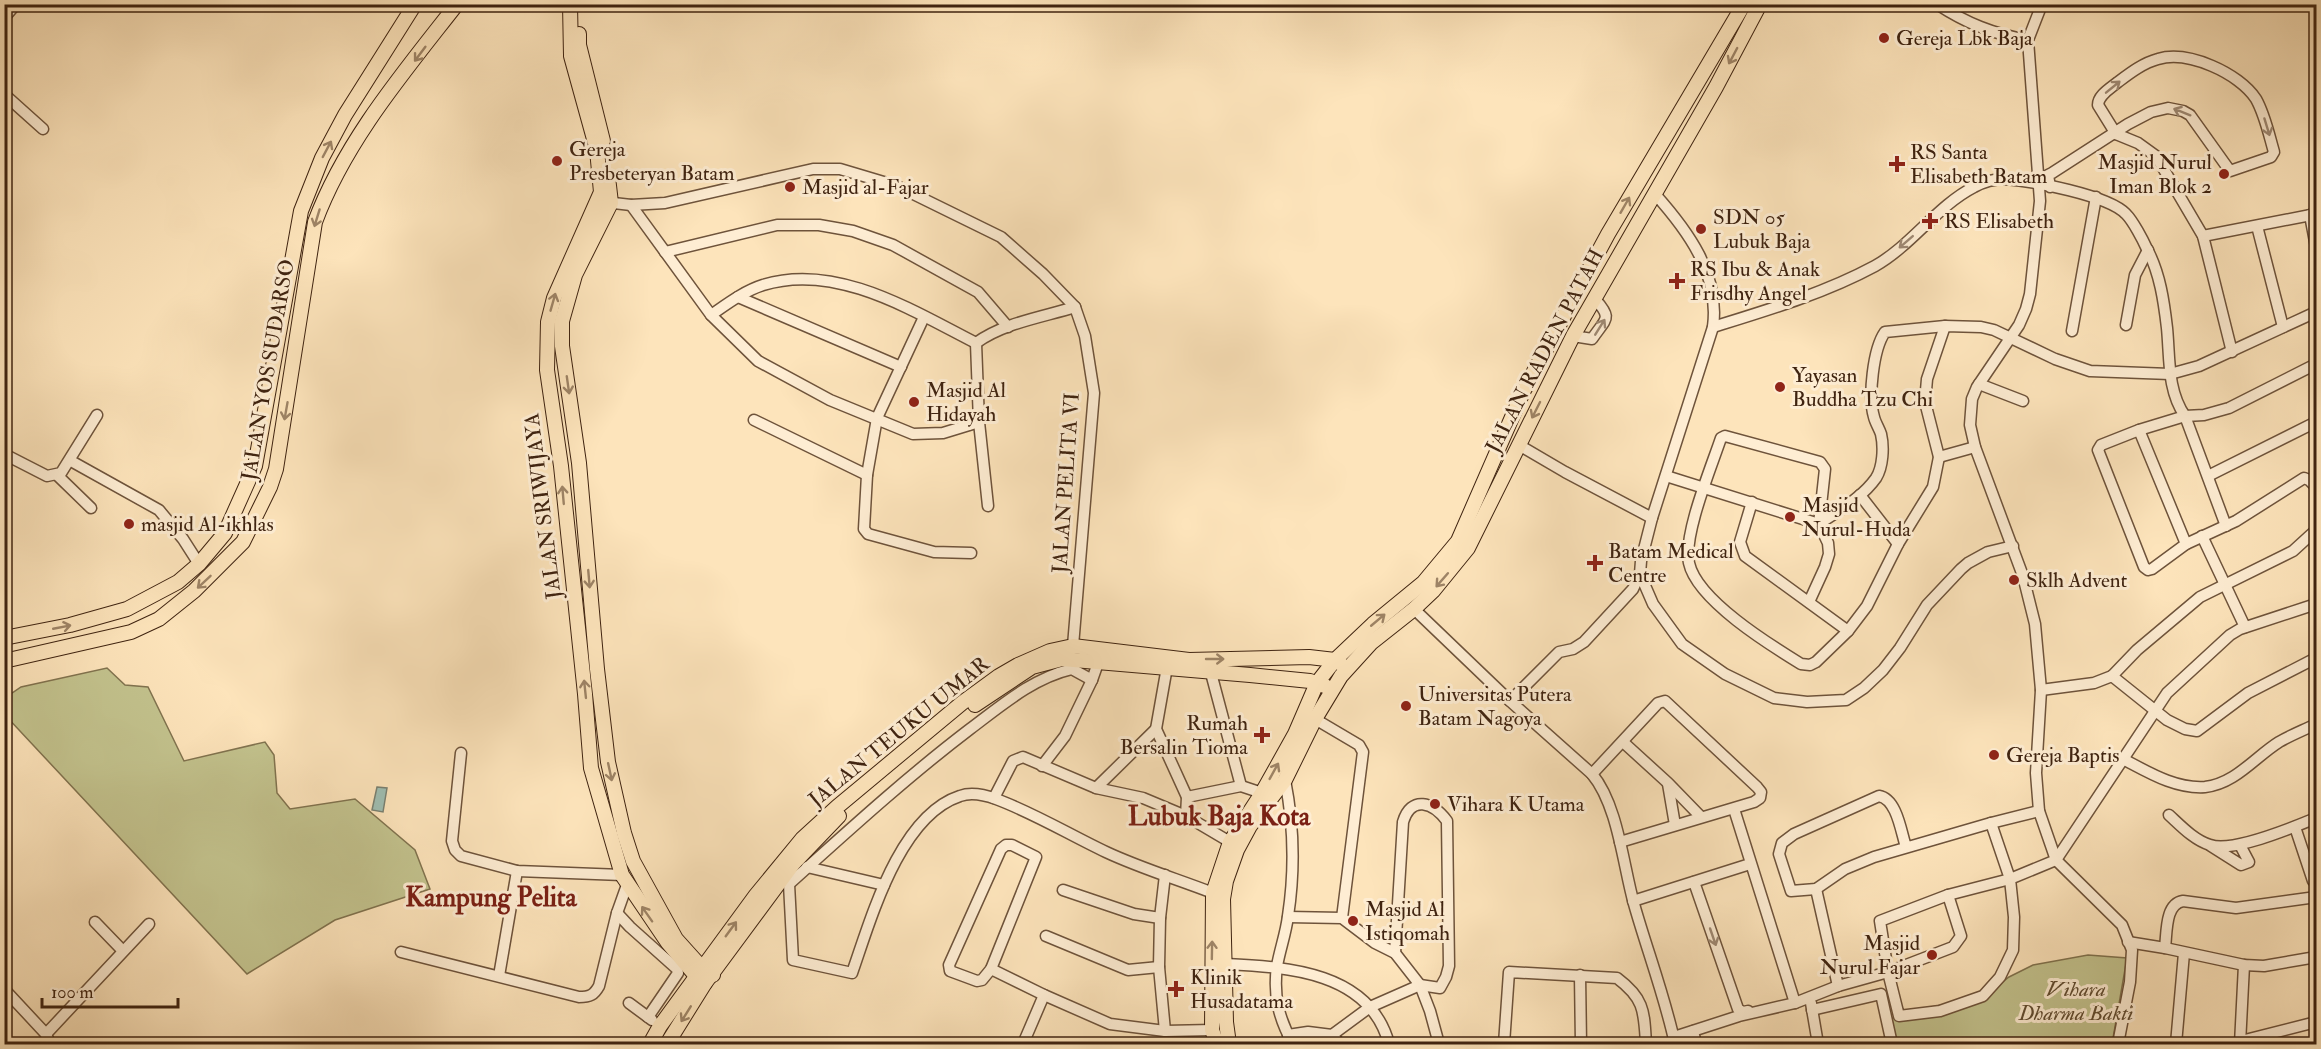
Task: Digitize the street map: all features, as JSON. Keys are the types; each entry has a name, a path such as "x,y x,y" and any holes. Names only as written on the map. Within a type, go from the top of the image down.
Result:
{"main road":[{"name":"JALAN SRIWIJAYA","path":"570,4 571,56 597,150 601,192 605,202 575,274 562,321 562,346 579,463 604,725 615,793 633,861 676,939 704,976"},
{"path":"579,4 579,45 605,151 605,202"},
{"name":"JALAN RADEN PATAH","path":"1216,1044 1212,1030 1213,893 1230,842 1262,793 1295,734 1317,683 1335,660 1373,624 1423,583 1458,541 1523,392 1608,234 1744,4"},
{"name":"JALAN RADEN PATAH","path":"1229,1044 1226,1022 1223,899 1226,881 1237,850 1251,826 1285,780 1315,719 1347,669 1371,643 1414,609 1468,548 1574,336 1760,4"},
{"name":"JALAN YOS SUDARSO","path":"4,661 131,632 159,619 194,591 243,542 270,487 276,469 315,222 326,192 368,122 454,5"},
{"name":"JALAN YOS SUDARSO","path":"4,639 70,626 127,609 178,582 199,564 225,533 255,466 301,211 322,158 409,7"},
{"name":"JALAN SRIWIJAYA","path":"605,202 573,251 554,298 548,322 547,370 561,466 591,768 625,880 668,943 704,976"},
{"path":"1608,234 1626,244"},
{"path":"566,522 584,520"},
{"name":"JALAN TEUKU UMAR","path":"667,1044 704,976 776,871 802,839 962,703 999,676 1050,651 1073,646 1189,660 1309,657 1335,660"},
{"name":"JALAN TEUKU UMAR","path":"650,1044 660,1026 787,880 794,864 841,815 971,708 1032,667 1062,659 1099,660 1317,683 1332,690"},
{"path":"1335,660 1347,669"},
{"path":"588,727 604,725"}],"street":[{"path":"4,18 16,4"},
{"path":"1937,4 1960,20 1981,29 2028,40"},
{"path":"2042,4 2028,40 2045,186"},
{"path":"2118,1044 2133,964 2132,950 2122,925 2112,913 2056,860 2039,812 2036,773 2041,690 2035,624 2013,546 1975,447 1970,411 1972,399 1979,384 2011,338 2026,309 2045,186 2052,173 2116,134 2151,112 2160,109 2175,108 2190,115 2230,171 2271,157 2274,152 2262,113 2249,90 2232,76 2205,64 2170,57 2150,62 2128,75 2100,98 2098,105 2116,134 2138,143 2156,156 2202,236 2232,352"},
{"path":"4,94 43,129"},
{"name":"JALAN PELITA VI","path":"605,202 631,205 676,201 813,169 840,169 897,186 1001,237 1043,274 1075,307 1085,336 1094,393 1073,646"},
{"path":"1713,327 1816,292 1876,265 1975,186 2004,179 2096,197 2126,214 2148,249 2160,281 2170,374 2179,406 2185,416 2226,526"},
{"path":"1510,701 1559,652 1573,649 1584,642 1633,589 1640,574 1652,518 1713,327 1714,296 1705,267 1686,230 1655,194"},
{"path":"2072,331 2096,197"},
{"path":"631,205 711,315 758,361 830,400 914,434 943,434 979,422"},
{"path":"2202,236 2313,215 2316,247"},
{"path":"665,252 777,225 819,225 853,231 893,245 978,292 1008,327"},
{"path":"2256,225 2283,327"},
{"path":"2126,325 2135,275 2148,249"},
{"path":"711,315 738,297 763,285 796,279 821,279 841,282 867,292 976,343"},
{"path":"738,297 901,367"},
{"path":"976,343 1008,327 1075,307"},
{"path":"1819,524 1860,495 1876,478 1882,461 1881,434 1873,416 1872,401 1873,379 1881,338 1885,332 1946,326 1981,327 1994,330 2055,359 2090,371 2170,374 2199,366 2232,352 2316,312"},
{"path":"924,317 877,418 867,475 863,526 868,534 934,552 971,553"},
{"path":"1809,602 1829,554 1828,543 1819,524 1825,469 1820,462 1725,436 1721,438 1689,540 1689,564 1698,584 1734,619 1801,664 1810,665 1848,632 1872,599 1898,544 1933,487 1939,457 1925,402 1927,379 1946,326"},
{"path":"976,343 979,422 988,506"},
{"path":"2316,364 2229,408 2204,415 2185,416 2139,430 2101,445 2098,450 2144,567 2148,570 2186,544 2226,526 2304,478 2316,487"},
{"path":"1979,384 2023,401"},
{"path":"4,454 47,476 62,473 97,415"},
{"path":"754,420 867,475"},
{"path":"2208,476 2316,422"},
{"path":"2139,430 2186,544"},
{"path":"1519,445 1652,518"},
{"path":"1939,457 1975,447"},
{"path":"70,461 159,510 183,539 199,564"},
{"path":"57,475 90,508"},
{"path":"1666,476 1819,524"},
{"path":"1860,495 1898,544"},
{"path":"1752,502 1740,542 1745,556 1848,632"},
{"path":"2041,690 2094,683 2112,676 2137,650 2200,597 2293,551 2316,530"},
{"path":"2202,536 2245,627"},
{"path":"1640,574 1653,604 1682,644 1725,674 1774,698 1823,702 1845,700 1873,680 1900,648 1927,605 1968,563 1988,552 2013,546"},
{"path":"1991,823 2010,879 2014,917 2013,950 2000,977 1983,996 1941,1011 1902,1018 1897,1013 1880,921 1948,895 2010,879 2056,860 2154,709 2167,693 2230,635 2245,627 2316,604"},
{"path":"1414,609 1602,785 1620,842 1633,901 1674,1041 1693,1031 1794,1000"},
{"path":"2112,676 2175,724 2197,731 2248,693 2316,658"},
{"path":"1041,766 1065,736 1099,660"},
{"path":"1167,667 1156,729 1187,797 1186,816"},
{"path":"1092,680 1072,669 1055,673 1023,690 923,765 861,817 807,867 787,880 793,960 852,973 884,885 905,845 920,825 942,804 960,795 972,794 994,798 1110,854 1213,893"},
{"path":"1212,673 1241,786"},
{"path":"1592,774 1658,703 1665,701 1761,792 1757,801 1620,842"},
{"path":"1315,719 1359,745 1363,752 1342,918"},
{"path":"2123,759 2158,778 2174,783 2204,787 2229,778 2279,742 2316,724"},
{"path":"1096,788 1156,729"},
{"path":"1623,742 1701,817"},
{"path":"401,952 579,997 589,997 599,986 625,880 517,871 461,856 455,850 452,841 461,753"},
{"path":"994,798 1013,761 1023,757 1096,788 1143,798 1186,816 1230,842"},
{"path":"1285,780 1292,813 1293,847 1288,917 1277,967 1277,1007 1290,1040 1308,1032 1332,1035 1340,1044"},
{"path":"1668,783 1675,825"},
{"path":"1187,797 1241,786 1262,793"},
{"path":"1906,847 1892,804 1886,798 1879,796 1852,806 1794,834 1782,843 1779,854 1792,892 1816,889 1845,869 1906,847 2039,812"},
{"path":"1332,1035 1370,1007 1420,985 1440,988 1449,966 1447,821 1432,806 1419,804 1411,807 1403,822 1395,953"},
{"path":"1734,809 1794,1000"},
{"path":"2169,815 2191,835 2241,865 2249,862 2240,845"},
{"path":"2211,846 2240,845 2316,818"},
{"path":"2295,827 2313,881"},
{"path":"1005,845 1011,845 1036,857 991,969 982,980 977,981 950,971 949,965 1001,849 1005,845"},
{"path":"1633,901 1750,864"},
{"path":"807,867 884,885"},
{"path":"499,976 517,871"},
{"path":"1165,875 1160,918 1159,967 1166,1031"},
{"path":"1694,882 1738,1009 1743,1012 1810,997 1838,986 1888,972 1953,947 1961,936 1948,895"},
{"path":"1816,889 1838,986"},
{"path":"1063,890 1134,914 1160,918"},
{"path":"2164,948 2170,909 2177,902 2236,908 2316,897"},
{"path":"617,913 677,969 678,973 648,1017"},
{"path":"1288,917 1342,918 1375,943 1395,953 1420,985 1439,1044"},
{"path":"95,922 123,951"},
{"path":"4,989 48,1039 149,924"},
{"path":"1046,936 1128,970 1159,967"},
{"path":"2128,942 2244,965 2264,966 2316,957"},
{"path":"2176,1044 2184,953"},
{"path":"1226,964 1277,967 1322,978 1347,988 1359,995 1370,1007 1389,1044"},
{"path":"2244,965 2241,1043 2316,1022"},
{"path":"991,969 1110,1024 1166,1031 1212,1030"},
{"path":"1504,1044 1509,972 1617,978 1640,1000 1646,1044"},
{"path":"1580,975 1581,1044"},
{"path":"1812,1010 1881,994 1892,1044"},
{"path":"1023,1044 1044,995"},
{"path":"1810,997 1818,1044"},
{"path":"629,1003 660,1026"},
{"path":"1693,1031 1696,1044"}],"green space":[{"path":"107,668 125,685 148,687 184,761 265,742 274,755 277,793 290,809 355,799 415,850 430,889 335,920 247,974 5,715 5,698 21,687"},
{"name":"Vihara Dharma Bakti","path":"2088,955 2127,958 2112,1044 1890,1044 1887,1029 1895,1014 1983,997 2009,977 2033,965"}],"shaded area":[{"path":"377,787 387,788 383,812 372,810"}],"place":[{"name":"Gereja Lbk Baja","path":"1884,38"},
{"name":"Gereja Presbeteryan Batam","path":"557,161"},
{"name":"RS Santa Elisabeth Batam","path":"1897,164"},
{"name":"Masjid Nurul Iman Blok 2","path":"2224,174"},
{"name":"Masjid al-Fajar","path":"790,187"},
{"name":"RS Elisabeth","path":"1930,221"},
{"name":"SDN 05 Lubuk Baja","path":"1701,229"},
{"name":"RS Ibu & Anak Frisdhy Angel","path":"1677,281"},
{"name":"Yayasan Buddha Tzu Chi","path":"1780,387"},
{"name":"Masjid Al Hidayah","path":"914,402"},
{"name":"Masjid Nurul-Huda","path":"1790,517"},
{"name":"masjid Al-ikhlas","path":"129,524"},
{"name":"Batam Medical Centre","path":"1595,563"},
{"name":"Sklh Advent","path":"2014,580"},
{"name":"Universitas Putera Batam Nagoya","path":"1406,706"},
{"name":"Rumah Bersalin Tioma","path":"1262,735"},
{"name":"Gereja Baptis","path":"1994,755"},
{"name":"Vihara K Utama","path":"1435,804"},
{"name":"Masjid Al Istiqomah","path":"1353,921"},
{"name":"Masjid Nurul Fajar","path":"1932,955"},
{"name":"Klinik Husadatama","path":"1176,989"}],"district":[{"name":"Lubuk Baja Kota","path":"1219,816"},
{"name":"Kampung Pelita","path":"491,897"}]}
